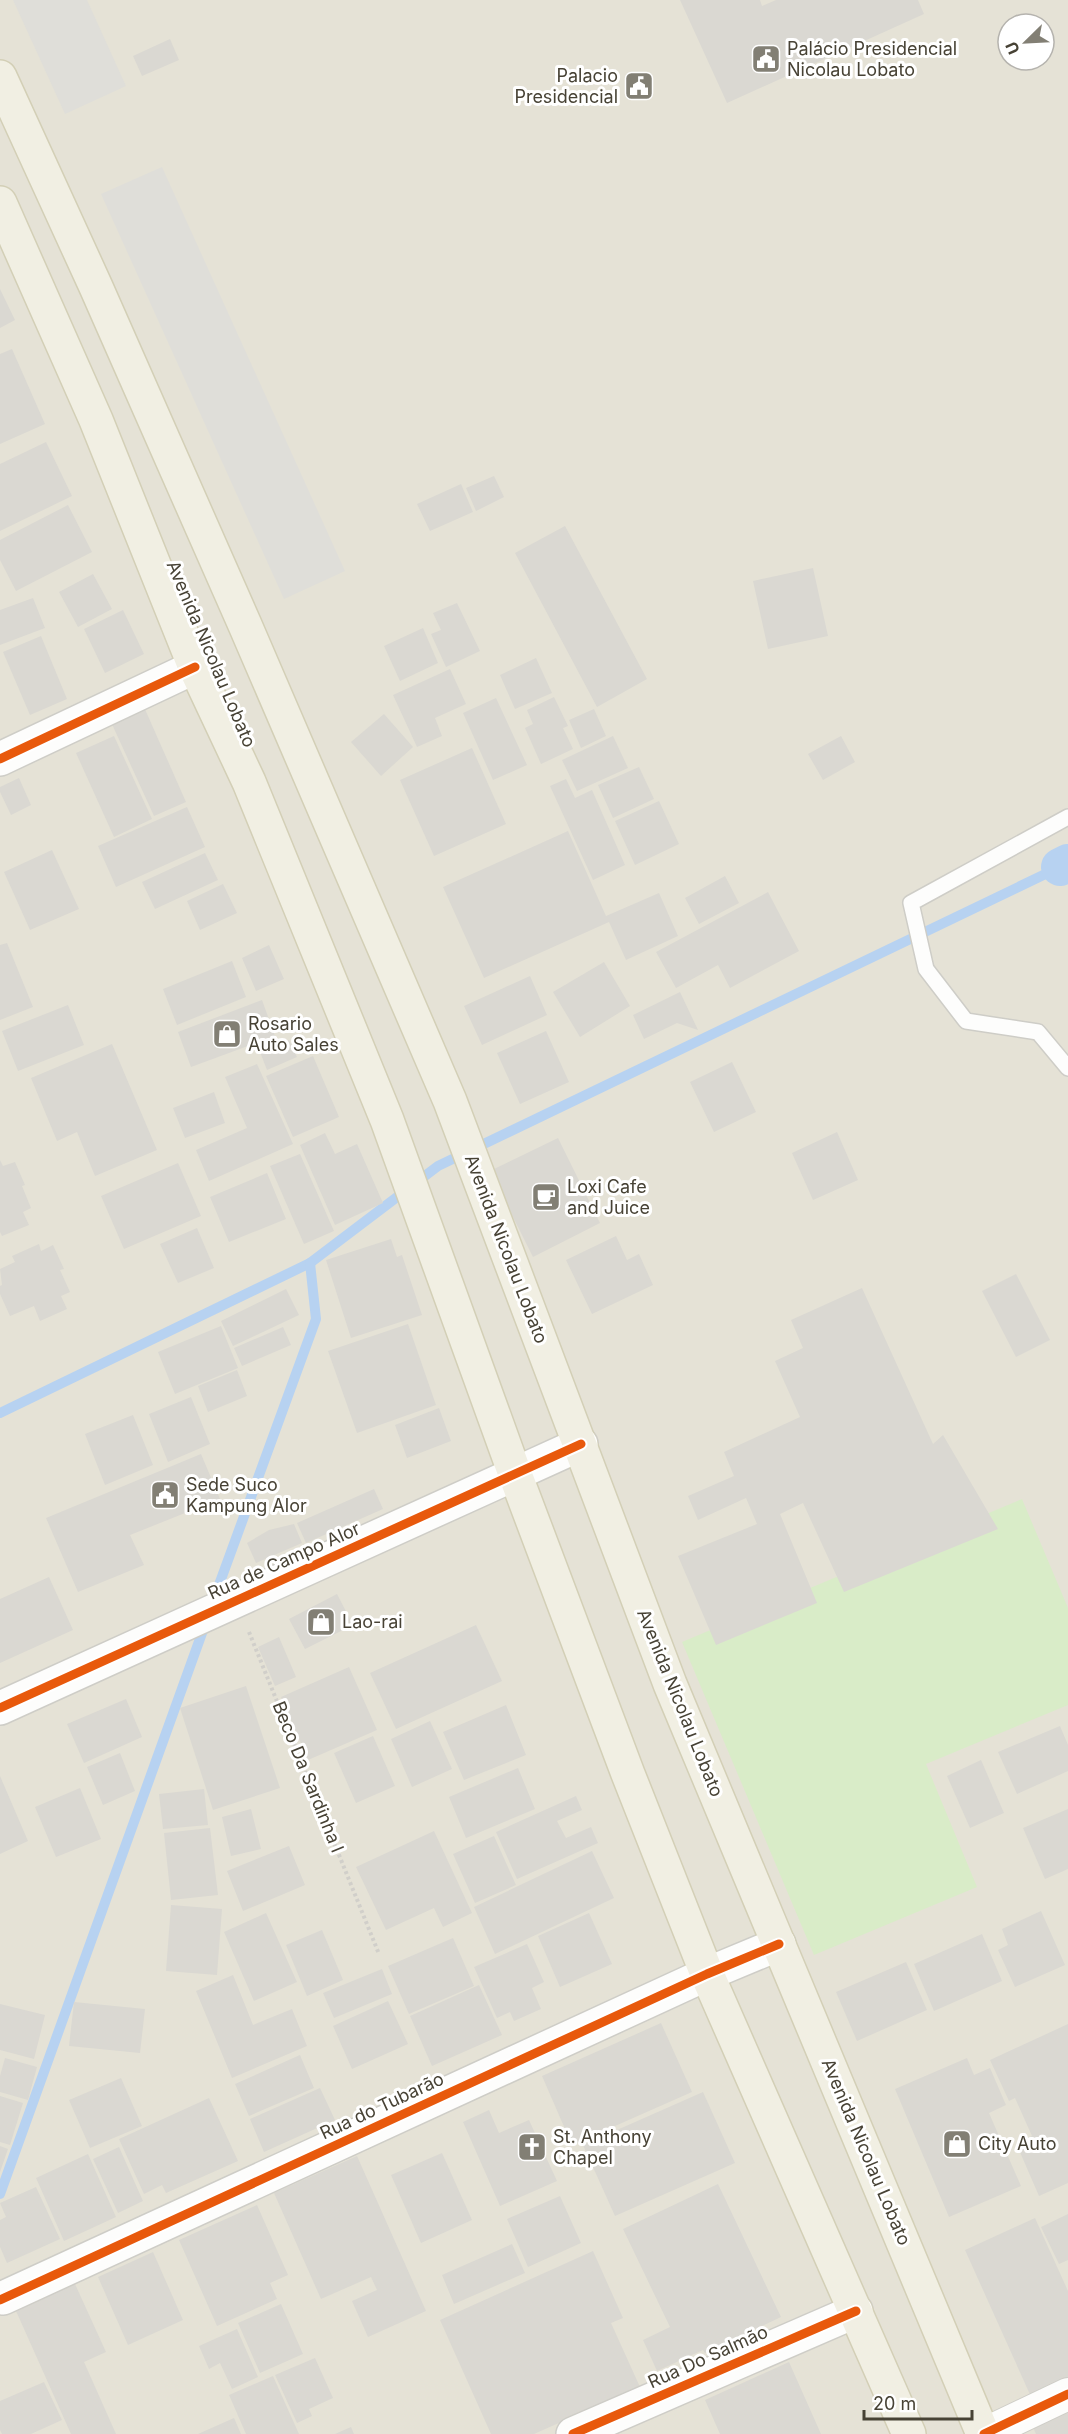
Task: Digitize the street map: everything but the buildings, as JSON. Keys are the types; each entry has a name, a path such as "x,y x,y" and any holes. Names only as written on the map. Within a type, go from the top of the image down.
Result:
{"main road":[{"name":"Avenida Nicolau Lobato","path":"0,77 96,287 245,625 450,1101 670,1684 983,2434"},
{"name":"Avenida Nicolau Lobato","path":"0,203 96,420 195,667 249,782 387,1120 628,1774 707,1974 909,2434"}],"street":[{"path":"0,759 195,667"},
{"name":"Rua de Campo Alor","path":"0,1708 581,1444"},
{"name":"Rua do Tubarão","path":"2,2299 707,1974 779,1944"},
{"name":"Rua Do Salmão","path":"573,2434 856,2311"},
{"path":"983,2434 1068,2394"}],"lane":[{"path":"1068,817 911,903 926,969 966,1021 1038,1032 1068,1068"}],"shaded area":[{"path":"0,0 1068,0 1068,2434 0,2434"},
{"path":"13,0 87,0 126,86 65,114"},
{"path":"162,167 345,571 284,599 101,194"}],"green space":[{"path":"1022,1499 1068,1608 1068,1705 926,1764 977,1887 814,1955 682,1642"}],"waterway":[{"path":"1060,867 1068,863"},
{"path":"0,1413 310,1263 438,1166 1060,867"},
{"path":"212,1604 316,1319 310,1263"},
{"path":"0,2194 206,1622"}],"cycle path":[{"path":"0,759 195,667"},
{"path":"0,1708 581,1444"},
{"path":"0,2300 707,1974 779,1944"},
{"path":"573,2434 856,2311"},
{"path":"984,2434 1068,2394"}],"place":[{"name":"Palácio Presidencial Nicolau Lobato","path":"766,59"},
{"name":"Palacio Presidencial","path":"639,86"},
{"name":"Rosario Auto Sales","path":"227,1034"},
{"name":"Loxi Cafe and Juice","path":"546,1197"},
{"name":"Sede Suco Kampung Alor","path":"165,1495"},
{"name":"Lao-rai","path":"321,1622"},
{"name":"City Auto","path":"957,2144"},
{"name":"St. Anthony Chapel","path":"532,2147"}]}
